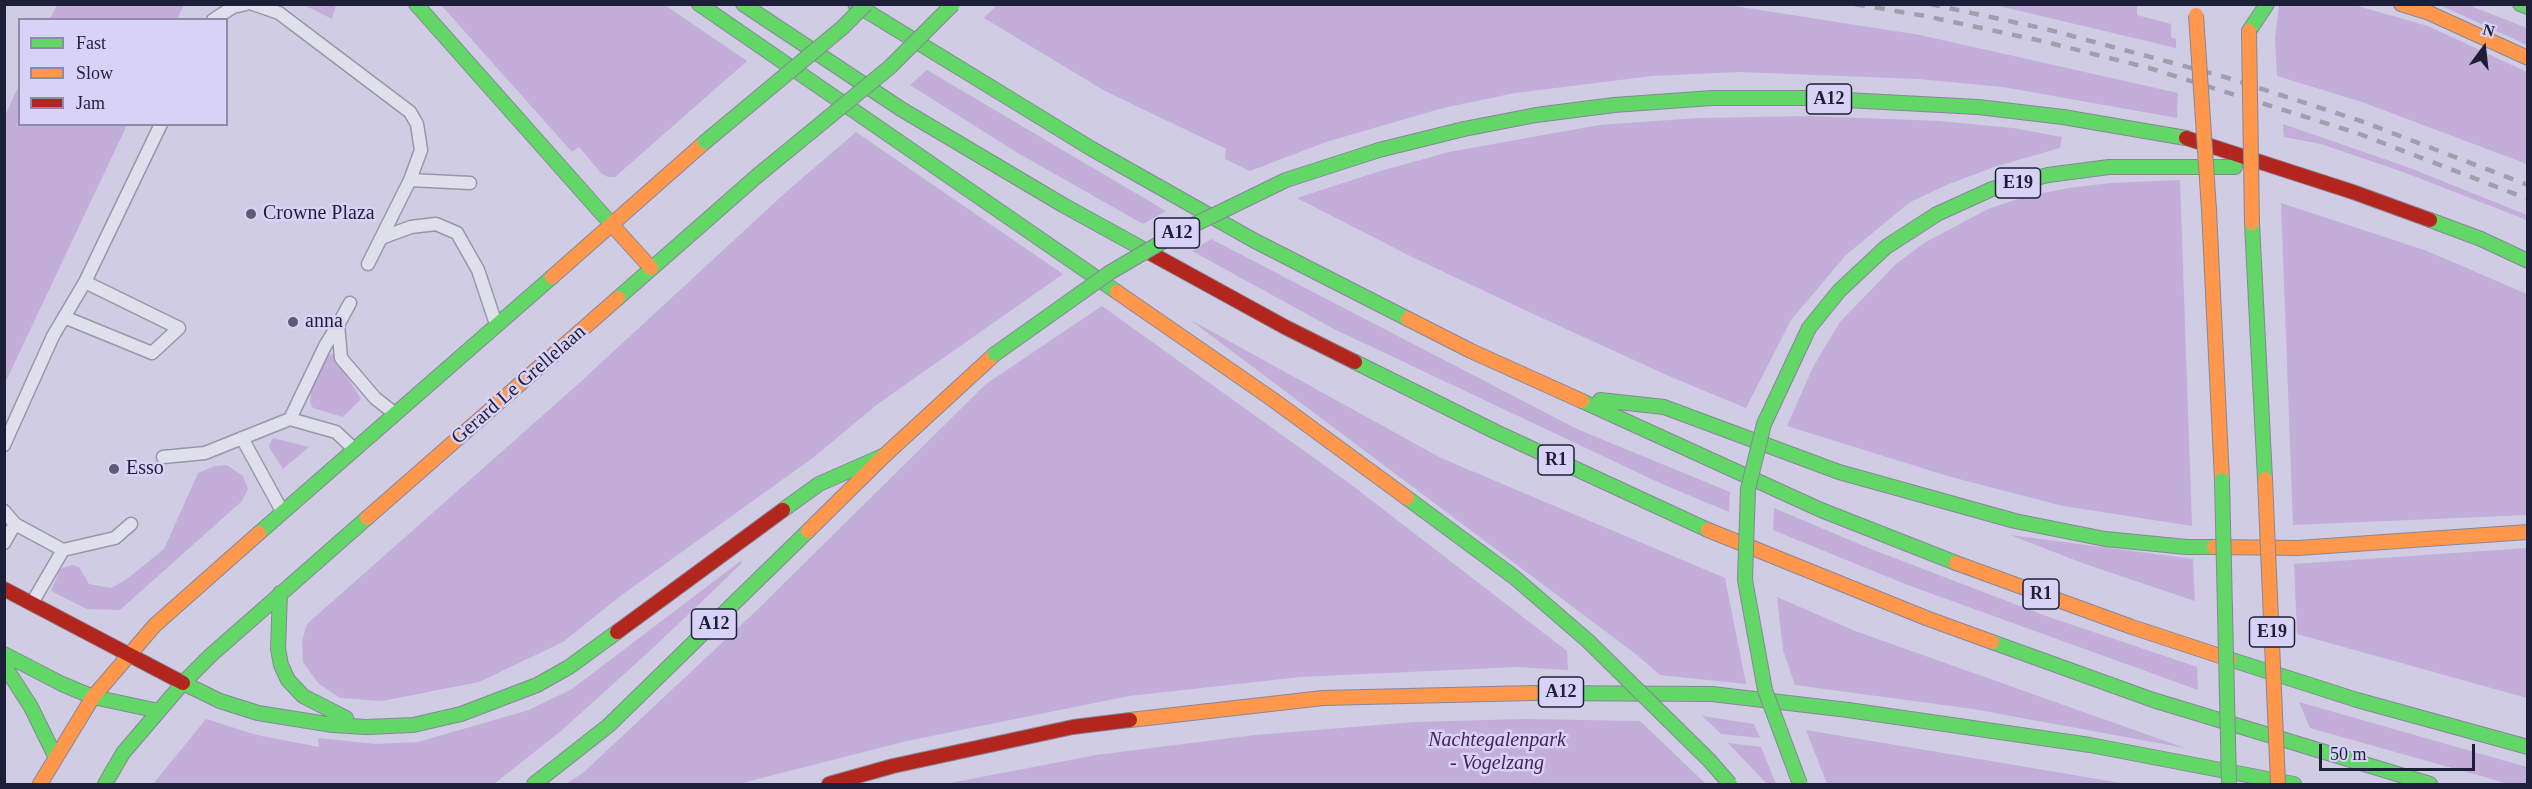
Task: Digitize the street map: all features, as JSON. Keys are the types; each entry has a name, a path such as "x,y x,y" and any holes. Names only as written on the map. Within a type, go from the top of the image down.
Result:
{"main road":[{"path":"416,4 651,268"},
{"path":"699,4 1272,399 1514,577 1588,641 1731,784"},
{"name":"R1","path":"743,4 901,109 1063,205 1285,327 1496,432 1705,529 1926,618 2153,700 2430,784"},
{"name":"R1","path":"855,4 1092,149 1255,241 1471,351 1821,510 1971,569 2132,627 2346,696 2528,747"},
{"path":"40,784 93,697 155,625 705,142 842,28 866,4"},
{"name":"Gerard Le Grellelaan","path":"105,784 117,762 183,683 280,593 757,176 890,67 953,4"},
{"name":"E19","path":"2247,4 2252,223 2278,784"},
{"path":"2249,31 2267,4"},
{"path":"2401,4 2427,12 2528,58"},
{"path":"2520,4 2528,7"},
{"name":"E19","path":"2196,10 2209,210 2222,480 2229,784"},
{"name":"A12","path":"534,784 608,726 667,671 885,455 995,354 1109,273 1179,232 1286,180 1379,150 1464,129 1536,115 1614,105 1712,98 1808,98 1978,107 2142,128 2178,136 2276,168"},
{"name":"E19","path":"1800,784 1765,690 1744,580 1748,489 1764,424 1809,328 1839,291 1886,247 1936,214 1992,189 2048,175 2109,167 2276,168"},
{"path":"2276,168 2353,192 2481,239 2528,261"},
{"path":"1570,397 1664,407 1839,472 2015,521 2105,539 2187,546 2298,548 2528,532"},
{"path":"4,589 209,696 258,713 300,721 366,727 413,725 498,701 537,685 608,641 819,484 885,455"},
{"path":"280,593 278,649 281,666 288,680 303,696 366,727"},
{"path":"4,654 93,697 159,711"},
{"path":"4,666 31,707 55,756"},
{"name":"A12","path":"830,784 893,766 1073,727 1237,706 1347,697 1559,692 1712,694 1848,710 2079,743 2294,784"}],"lane":[{"path":"216,18 233,7 246,4"},
{"path":"253,4 279,13 410,112 421,138 421,150 410,180 368,264"},
{"path":"4,445 53,336 85,282 160,126"},
{"path":"410,180 470,183"},
{"path":"381,238 411,227 436,224 458,233 478,270 496,326"},
{"path":"64,317 152,353 179,327 85,282"},
{"path":"291,419 325,346 350,303"},
{"path":"338,325 341,358 375,398 395,414"},
{"path":"163,457 205,453 291,419 336,432 355,450"},
{"path":"242,438 283,512"},
{"path":"4,511 15,524 63,550 115,538 131,524"},
{"path":"4,543 15,524"},
{"path":"31,604 63,550"}],"green space":[{"path":"57,4 184,5 178,18 50,18"},
{"path":"998,4 1728,5 1920,35 2178,93 2177,118 2003,87 1918,79 1739,72 1652,76 1515,93 1443,108 1326,142 1250,171 1225,159 1226,149 1105,91 984,18"},
{"path":"304,5 336,5 332,19"},
{"path":"441,5 665,5 747,61 615,177 608,177 602,174 579,147 572,152"},
{"path":"1995,5 2137,5 2137,15 2171,24 2171,37 2176,39 2176,48"},
{"path":"2279,5 2354,5 2428,26 2527,72 2527,164 2362,102 2277,76 2275,39"},
{"path":"2440,5 2468,5 2527,28 2527,45"},
{"path":"927,70 1166,211 1143,224 1016,152 910,85"},
{"path":"18,87 18,126 127,126 5,383 4,118"},
{"path":"1810,116 1939,121 2013,128 2062,137 2060,148 1994,167 1910,202 1846,255 1791,320 1746,408 1671,377 1542,318 1412,257 1297,198 1449,152 1599,125 1699,118"},
{"path":"2283,124 2410,168 2527,215 2527,220 2403,172 2321,144 2284,137"},
{"path":"856,132 1063,274 879,403 814,457 619,597 563,642 479,682 382,701 340,698 318,683 303,662 302,641 307,624 576,386 785,193"},
{"path":"2180,180 2192,526 2063,506 1951,477 1787,426 1813,367 1840,322 1896,264 1924,243 1988,209 2027,196 2110,183"},
{"path":"2281,203 2427,251 2527,294 2527,515 2293,525"},
{"path":"1211,239 1577,429 1730,492 1729,512 1662,484 1334,329 1192,251"},
{"path":"1102,306 1349,483 1567,651 1568,670 1516,667 1300,677 1129,696 907,741 738,784 566,784 584,772 757,610 986,384"},
{"path":"1189,319 1441,458 1725,578 1746,684 1660,675 1637,655"},
{"path":"333,354 361,399 343,417 313,408 310,403 311,389 329,355"},
{"path":"273,438 309,447 283,469 270,449 269,444"},
{"path":"227,465 243,476 248,489 242,501 120,610 87,609 51,591 60,569 72,565 79,567 89,584 111,588 127,579 164,549 198,473 215,466"},
{"path":"1774,508 1871,549 2046,616 2197,667 2198,690 1905,584 1773,530"},
{"path":"2010,535 2193,559 2195,601 2085,564"},
{"path":"2527,548 2527,698 2297,634 2294,564"},
{"path":"742,560 741,564 653,648 561,731 494,784 153,784 206,719 257,735 319,747 318,738 376,744 418,742 529,710 572,689"},
{"path":"1777,597 1855,631 2185,748 1973,709 1795,685 1783,650"},
{"path":"2299,702 2527,767 2527,784 2509,784 2310,728"},
{"path":"1702,716 1754,724 1760,738 1721,734"},
{"name":"Nachtegalenpark - Vogelzang","path":"1524,719 1640,721 1706,784 945,784 1096,755 1255,735 1415,722"},
{"path":"1806,730 2003,763 2126,784 1827,784"},
{"path":"1728,743 1761,747 1776,784 1767,784"}],"railway":[{"path":"1855,4 1925,16 2042,41 2149,68 2357,133 2528,199"},
{"path":"1930,4 2046,29 2225,77 2361,121 2528,185"}],"traffic: fast":[{"path":"416,4 612,225"},
{"path":"699,4 1117,292"},
{"path":"743,4 901,109 1063,205 1152,254"},
{"path":"855,4 1092,149 1255,241 1408,319"},
{"path":"705,142 842,28 866,4"},
{"path":"757,176 890,67 953,4"},
{"path":"2249,31 2267,4"},
{"path":"2520,4 2528,7"},
{"path":"1379,150 1464,129 1536,115 1614,105 1712,98 1808,98 1978,107 2063,117 2186,138"},
{"path":"995,354 1109,273 1179,232 1286,180 1379,150"},
{"path":"1809,328 1839,291 1886,247 1937,214 1992,189 2048,175 2109,167 2235,167"},
{"path":"618,298 757,176"},
{"path":"2430,220 2481,239 2528,261"},
{"path":"2252,223 2265,479"},
{"path":"259,533 552,277"},
{"path":"1800,784 1765,690 1745,580 1748,489 1764,424 1809,328"},
{"path":"1355,362 1496,432 1708,530"},
{"path":"1600,400 1664,407 1839,472 2015,521 2105,539 2187,547 2214,547"},
{"path":"1582,401 1821,510 1956,563"},
{"path":"783,510 819,484 885,455"},
{"path":"2222,480 2229,784"},
{"path":"1407,498 1514,577 1588,641"},
{"path":"105,784 123,753 183,683 211,655 367,518"},
{"path":"534,784 608,726 808,531"},
{"path":"280,593 278,649 281,665 288,680 303,696 346,718"},
{"path":"183,683 220,701 258,713 333,725 366,727 413,725 461,714 537,685 569,667 617,632"},
{"path":"1588,641 1709,760 1730,784"},
{"path":"1992,642 2153,700 2430,784"},
{"path":"4,654 93,697 159,711"},
{"path":"2229,659 2357,700 2528,747"},
{"path":"4,665 31,707 55,756"},
{"path":"1532,693 1712,694 1848,710 2090,745 2294,784"}],"traffic: slow":[{"path":"2401,4 2427,12 2528,58"},
{"path":"2196,15 2209,210"},
{"path":"2249,31 2252,223"},
{"path":"552,277 705,142"},
{"path":"2209,210 2222,480"},
{"path":"612,225 651,268"},
{"path":"1117,292 1272,399 1407,498"},
{"path":"367,518 618,298"},
{"path":"1408,319 1471,351 1582,401"},
{"path":"808,531 885,455 995,354"},
{"path":"2265,479 2278,784"},
{"path":"1708,530 1926,618 1992,642"},
{"path":"2214,547 2298,548 2528,532"},
{"path":"40,784 93,697 155,625 259,533"},
{"path":"1956,563 2132,627 2229,659"},
{"path":"1130,720 1323,698 1532,693"}],"traffic: jam":[{"path":"2186,138 2353,192 2430,220"},
{"path":"1152,254 1285,327 1355,362"},
{"path":"617,632 783,510"},
{"path":"4,589 183,683"},
{"path":"829,784 893,766 1073,727 1130,720"}],"place":[{"name":"Crowne Plaza","path":"251,214"},
{"name":"anna","path":"293,322"},
{"name":"Esso","path":"114,469"}]}
